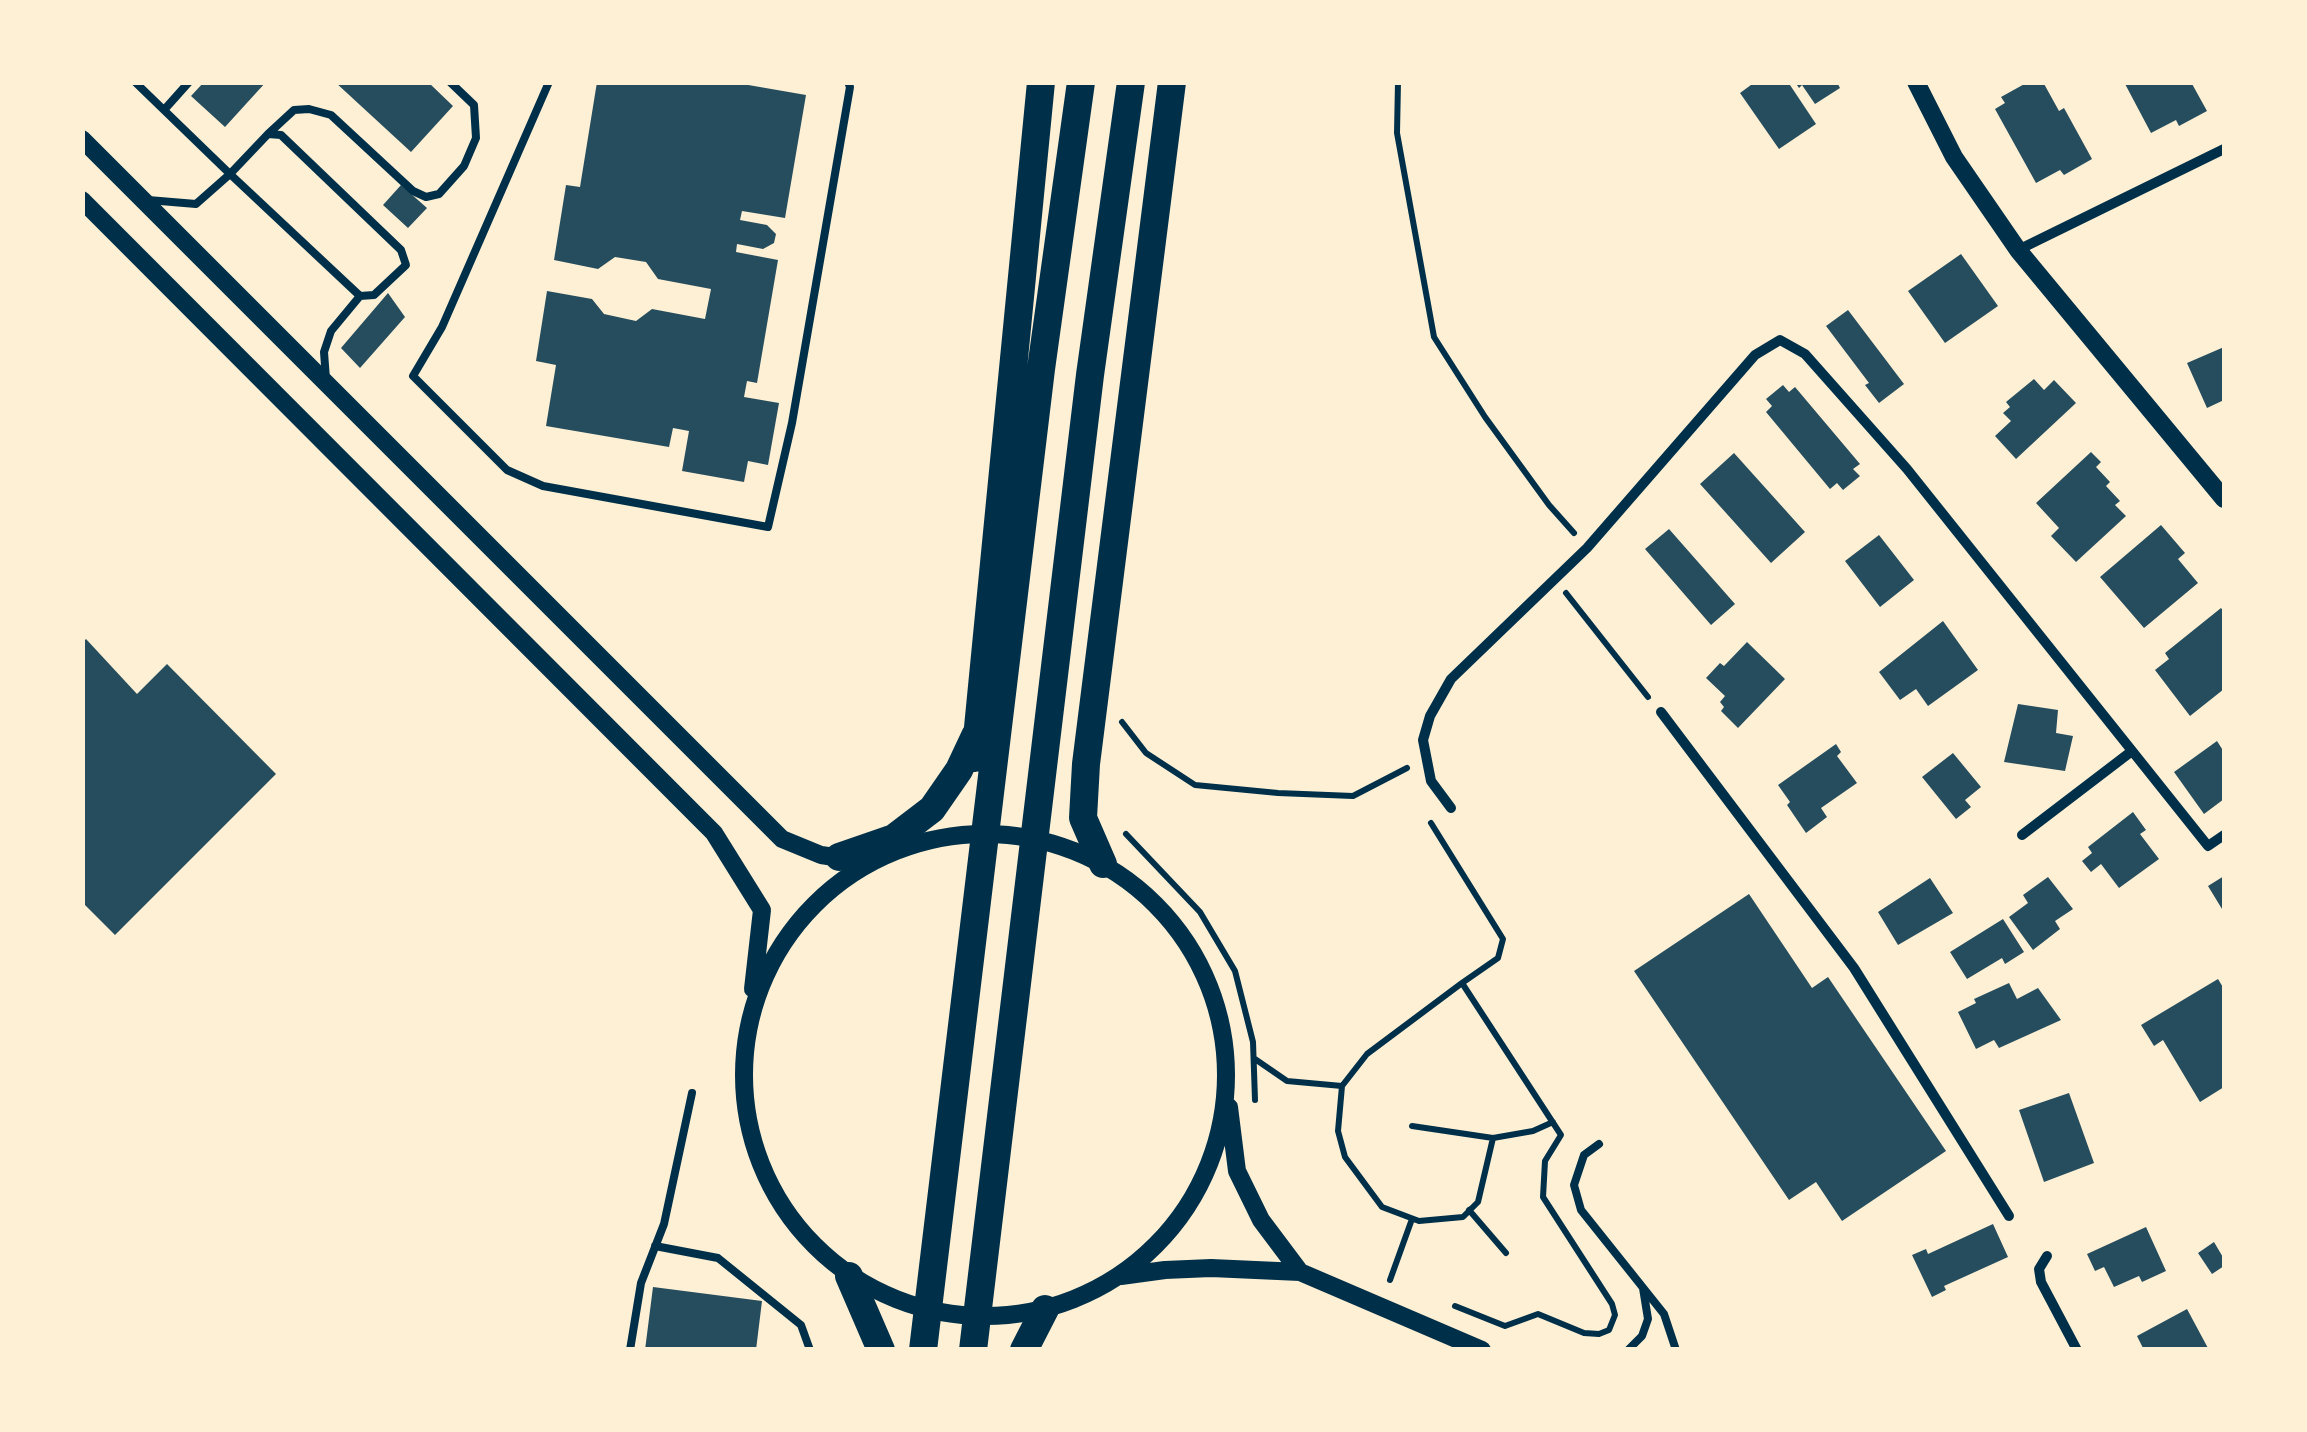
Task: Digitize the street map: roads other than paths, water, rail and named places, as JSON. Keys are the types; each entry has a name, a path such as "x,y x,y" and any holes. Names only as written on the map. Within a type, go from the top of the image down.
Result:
{"highway":[{"path":"966,833 1041,82"},
{"path":"924,1350 1041,368 1081,82"},
{"path":"973,1350 1090,374 1131,82"},
{"path":"1103,864 1083,818 1086,764 1172,82"},
{"path":"839,857 894,838 932,809 960,770 978,730"},
{"path":"849,1276 881,1350"},
{"path":"1024,1350 1045,1309"}],"street":[{"path":"1916,82 1954,157 2018,250 2223,495"},
{"path":"82,139 782,840 820,856 870,862"},
{"path":"2018,250 2224,149"},
{"path":"82,200 714,833 762,910 742,1081 756,1156 793,1223 849,1276 930,1310 992,1318 1071,1302 1120,1276 1174,1227 1211,1163 1227,1091"},
{"path":"1451,808 1431,780 1423,740 1430,716 1450,679 1587,548 1755,355 1780,340 1805,354 1907,469 2208,846 2224,836"},
{"path":"1661,712 1854,968 2008,1216"},
{"path":"2022,835 2132,750"},
{"path":"752,1005 778,948 818,898 870,862 916,842 966,833 1036,838 1103,864 1158,905 1198,960 1222,1023 1238,1171 1261,1220 1300,1272"},
{"path":"2047,1256 2039,1269 2041,1282 2077,1350"},
{"path":"1120,1276 1212,1268 1300,1272 1482,1350"}],"lane":[{"path":"134,82 360,296"},
{"path":"164,110 190,82"},
{"path":"146,200 196,204 294,110 309,109 332,115 413,191 426,197 439,194 464,166 476,138 474,105 450,82"},
{"path":"549,82 442,327 414,376 507,470 544,486 768,528 792,423 848,82"},
{"path":"268,134 281,135 402,250 406,265 374,295 360,296 331,331 325,347 326,383"},
{"path":"630,1350 641,1282 664,1224 692,1093"},
{"path":"1599,1144 1584,1155 1574,1185 1581,1210 1664,1314 1676,1350"},
{"path":"655,1246 718,1258 801,1325 810,1350"},
{"path":"1628,1350 1642,1336 1648,1319 1642,1284"}]}
